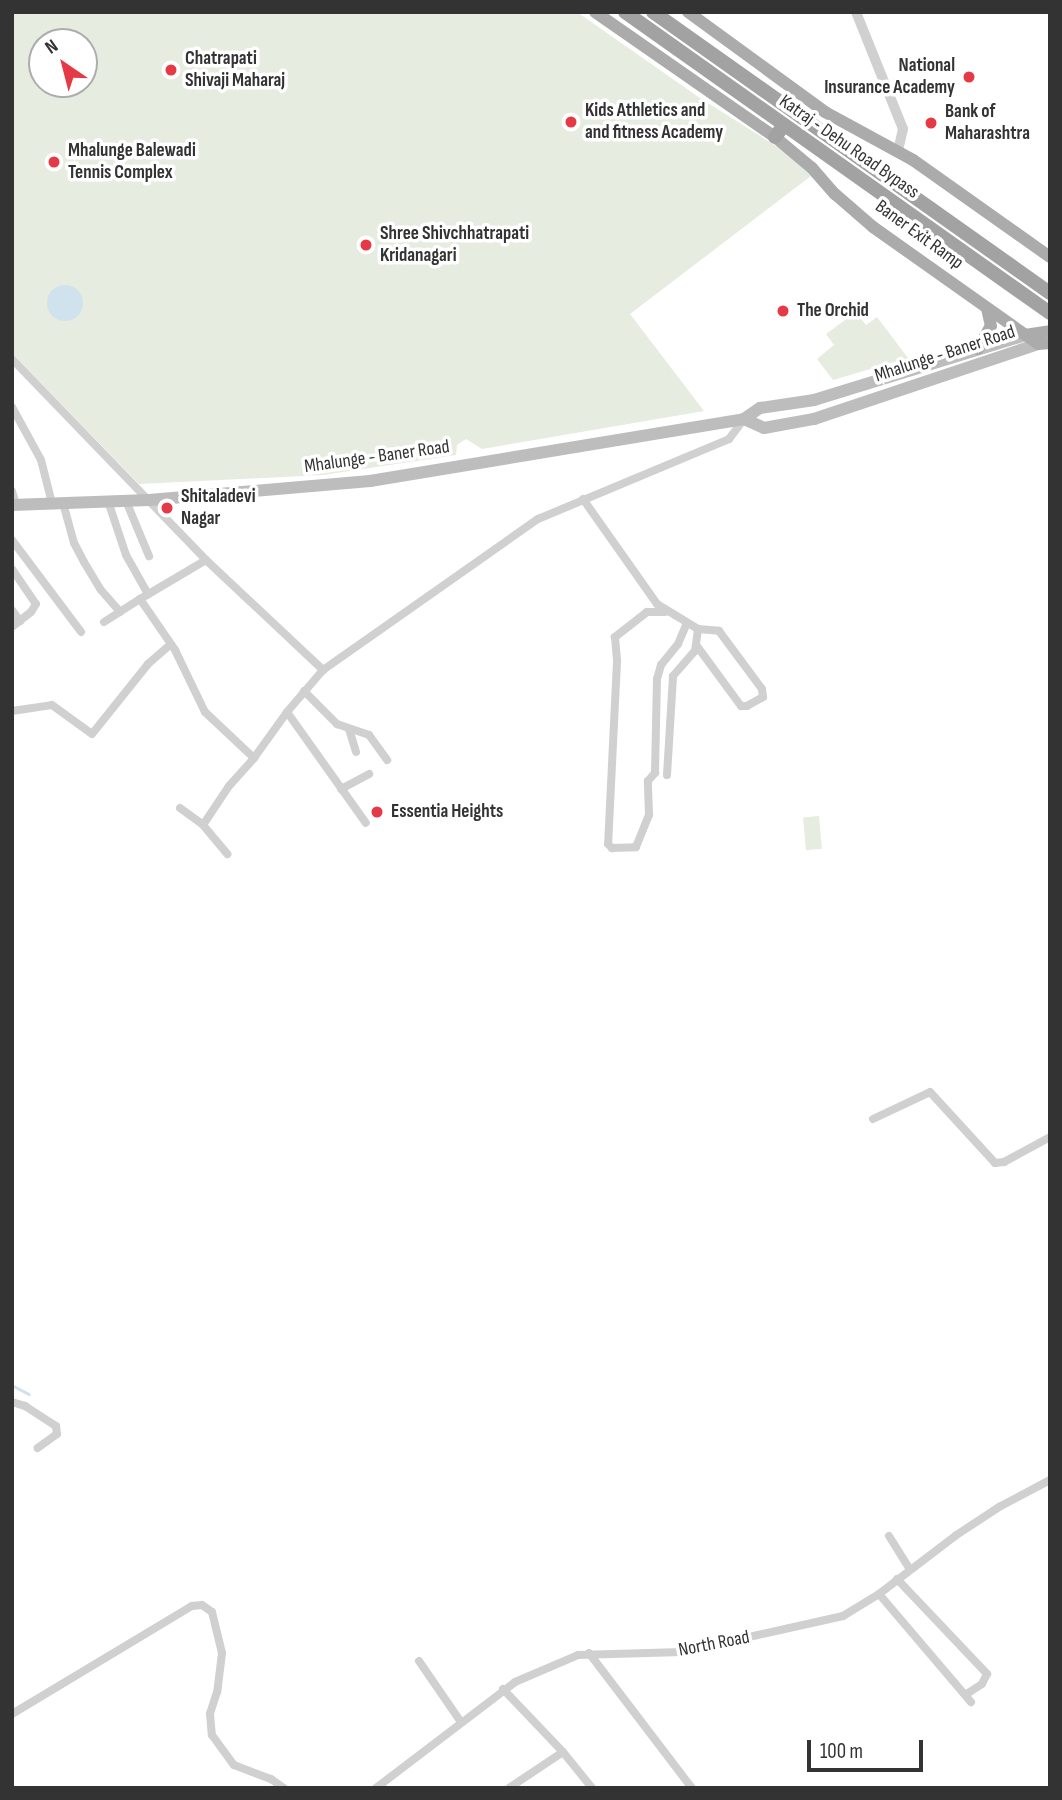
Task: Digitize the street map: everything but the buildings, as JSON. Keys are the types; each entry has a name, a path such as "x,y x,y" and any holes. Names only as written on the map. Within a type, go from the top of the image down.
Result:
{"highway":[{"name":"Katraj - Dehu Road Bypass","path":"625,12 779,131 1050,313"},
{"name":"Katraj - Dehu Road Bypass","path":"653,12 1050,293"}],"main road":[{"name":"Baner Exit Ramp","path":"595,12 779,131 835,194 873,227 1025,335 1044,344"},
{"path":"688,12 825,112 898,151 1050,257"},
{"path":"816,125 825,112"},
{"path":"978,349 991,326 987,308"},
{"path":"1025,335 1050,331"},
{"name":"Mhalunge - Baner Road","path":"14,505 149,500 370,481 744,419 760,408 806,402 1025,335"},
{"name":"Mhalunge - Baner Road","path":"744,419 764,428 797,423 1044,344"},
{"path":"883,378 888,393"}],"street":[{"path":"856,12 903,129 898,151"},
{"name":"Baner Exit Ramp","path":"1044,344 1050,353"},
{"path":"12,359 206,560 323,670"},
{"path":"12,407 41,460 84,562 101,590 120,612"},
{"path":"203,825 229,786 323,670 538,519 729,439 744,419"},
{"path":"12,491 14,505"},
{"path":"583,499 665,612"},
{"path":"108,501 126,555 144,596 205,712 254,758"},
{"path":"126,501 149,556"},
{"path":"12,540 81,632"},
{"path":"104,622 206,560"},
{"path":"12,569 36,604 12,627"},
{"path":"12,610 20,621"},
{"path":"687,623 678,644 661,665 657,678 655,773 648,781 649,815 636,847 612,848 608,844 617,662 615,637 647,612 665,612 687,623 698,629 713,630 723,636 762,690 763,697 747,706 741,706 697,646"},
{"path":"667,775 673,676 697,646 698,629"},
{"path":"12,711 52,705 92,734 148,664 171,644"},
{"path":"304,691 337,724 369,735 387,760"},
{"path":"287,712 366,823"},
{"path":"349,730 356,752"},
{"path":"341,789 369,774"},
{"path":"180,808 203,825 226,854"},
{"path":"873,1119 930,1092 995,1163 1004,1162 1050,1137"},
{"path":"12,1402 24,1406 56,1426 57,1434 38,1448"},
{"name":"North Road","path":"376,1788 503,1689 578,1655 669,1653 709,1647 843,1616 880,1594 909,1569 999,1507 1050,1480"},
{"path":"889,1536 909,1569"},
{"path":"880,1594 968,1699 987,1674 897,1579"},
{"path":"12,1714 191,1606 202,1605 212,1612 222,1653 217,1692 210,1714 212,1735 234,1765 271,1779 284,1788"},
{"path":"589,1653 692,1788"},
{"path":"419,1661 461,1722"},
{"path":"503,1689 563,1752 592,1788"},
{"path":"509,1788 563,1752"}],"shaded area":[{"name":"Shree Shivchhatrapati Kridanagari","path":"12,12 577,12 697,96 790,155 811,176 630,314 704,411 482,449 466,439 457,445 456,455 323,475 139,484 12,353"},
{"path":"856,312 866,325 877,317 908,358 833,380 817,359 834,345 826,334"},
{"path":"819,816 822,849 806,850 803,817"}],"water":[{"path":"65,285 78,290 83,303 78,316 65,321 52,316 47,303 52,290"}],"waterway":[{"path":"12,1385 29,1394"}],"place":[{"name":"Chatrapati Shivaji Maharaj","path":"171,70"},
{"name":"National Insurance Academy","path":"969,77"},
{"name":"Kids Athletics and and fitness Academy","path":"571,122"},
{"name":"Bank of Maharashtra","path":"931,123"},
{"name":"Mhalunge Balewadi Tennis Complex","path":"54,162"},
{"name":"Shree Shivchhatrapati Kridanagari","path":"366,245"},
{"name":"The Orchid","path":"783,311"},
{"name":"Shitaladevi Nagar","path":"167,508"},
{"name":"Essentia Heights","path":"377,812"}]}
